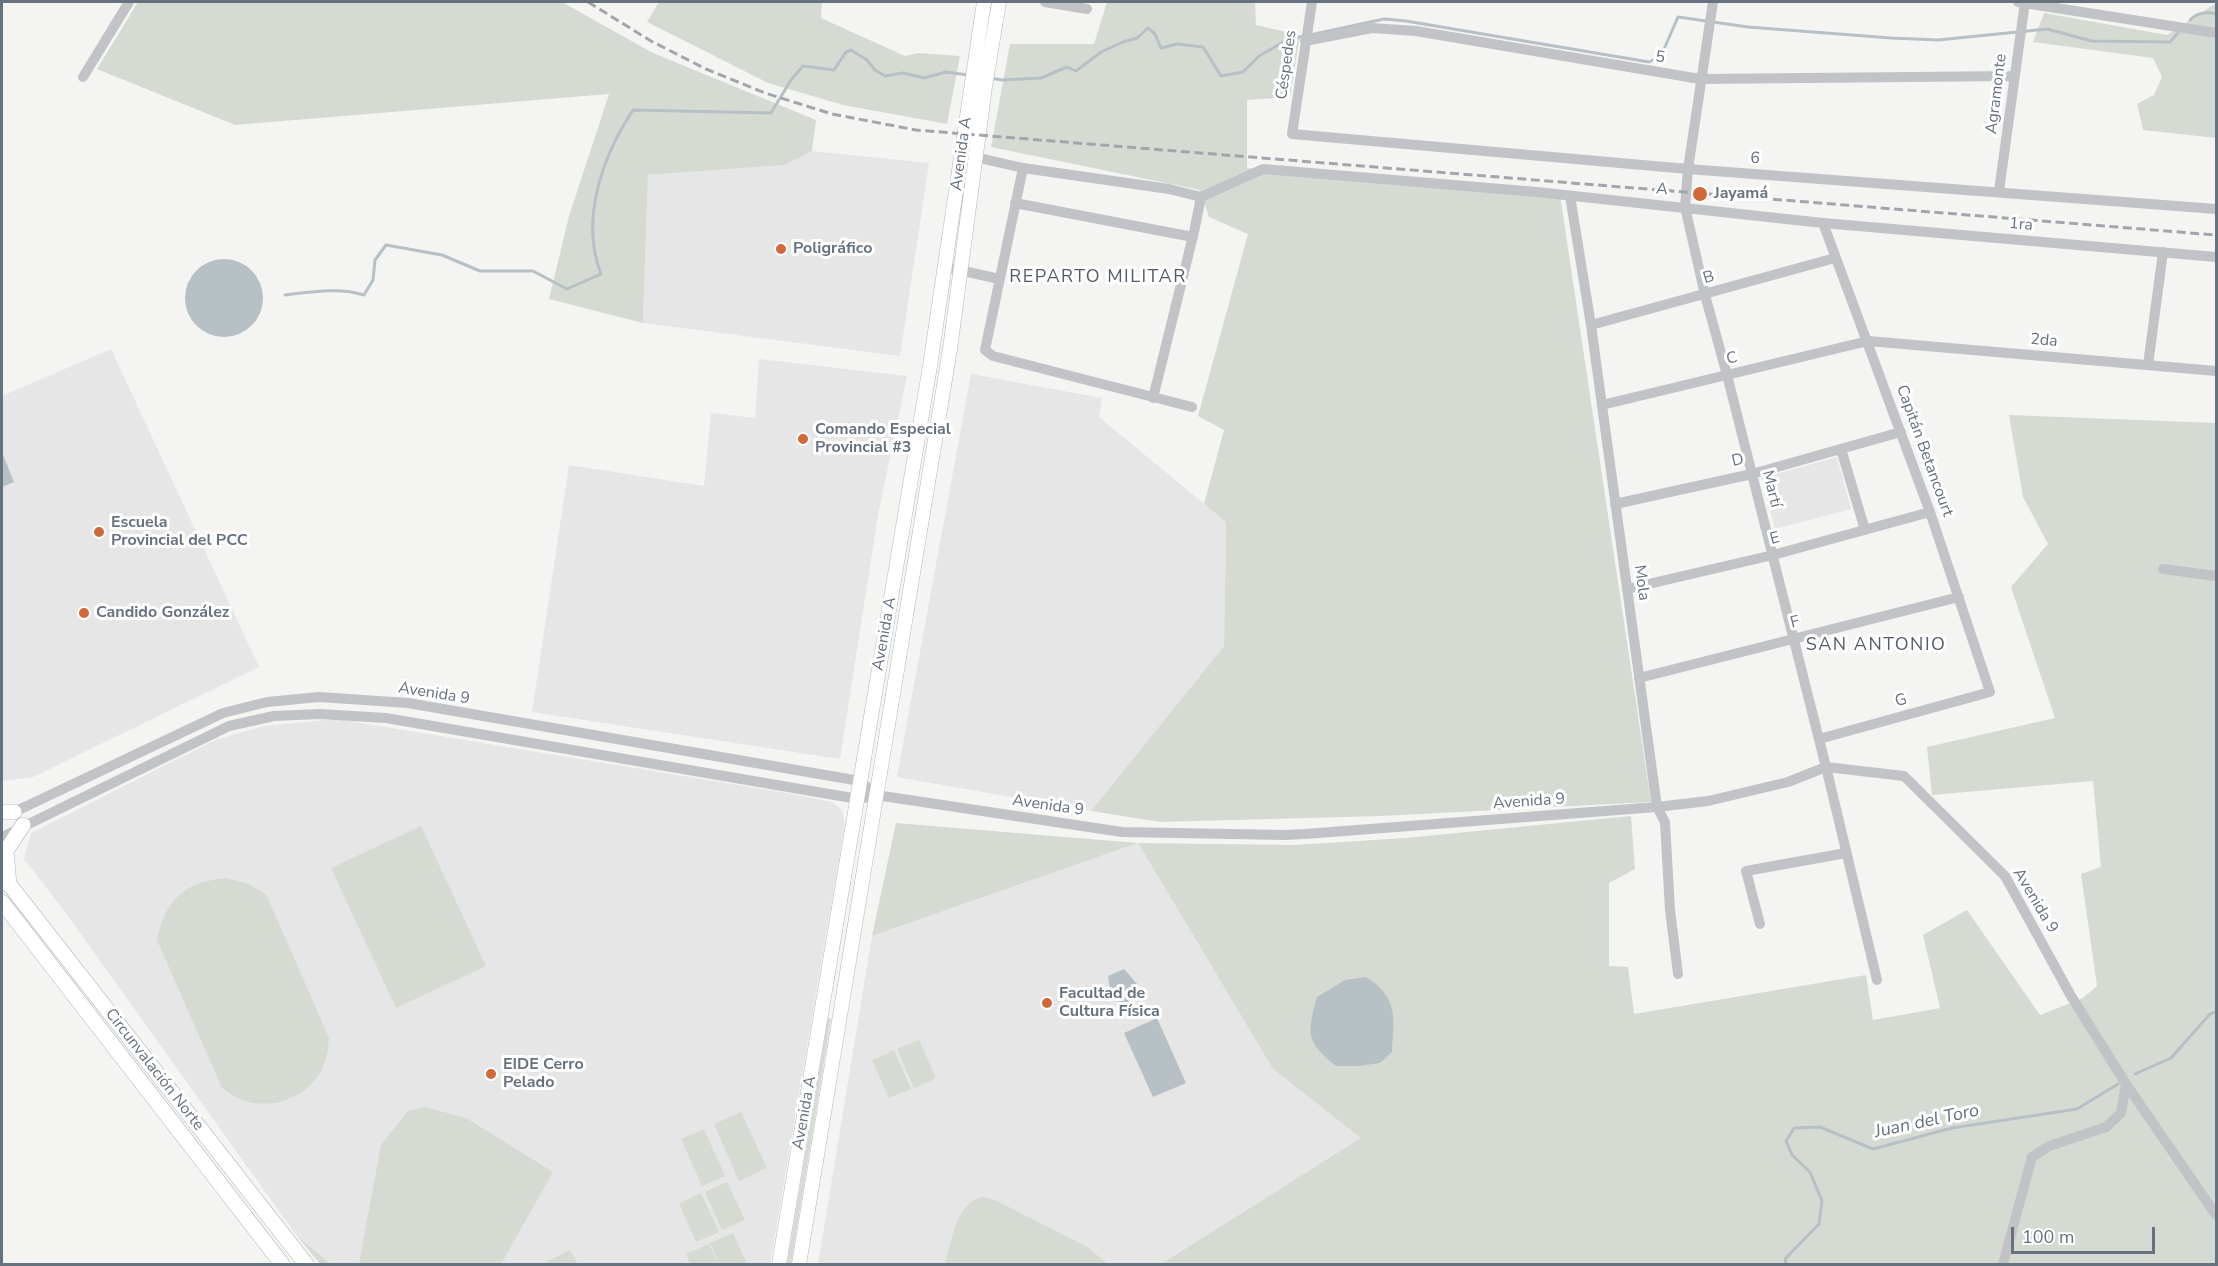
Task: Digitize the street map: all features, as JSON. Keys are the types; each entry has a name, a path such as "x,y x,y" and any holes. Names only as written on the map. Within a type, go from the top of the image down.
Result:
{"highway":[{"path":"5,880 6,851 23,825"},
{"name":"Circunvalación Norte","path":"5,880 306,1264"},
{"name":"Circunvalación Norte","path":"2,902 282,1264"}],"main road":[{"name":"Avenida A","path":"799,1264 962,269 975,157 978,86 974,66 984,2"},
{"name":"Avenida A","path":"779,1264 946,267 978,86 988,69 999,2"},
{"path":"825,994 845,984"}],"street":[{"path":"83,77 129,2"},
{"path":"1045,2 1087,9"},
{"name":"Céspedes","path":"1292,134 1312,2"},
{"name":"Martí","path":"1713,2 1700,80 1685,207 1705,295 1826,767 1877,980"},
{"path":"2023,2 2217,33"},
{"name":"Agramonte","path":"2000,192 2023,2"},
{"name":"5","path":"1306,37 1372,28 1416,32 1700,80 2015,76"},
{"name":"6","path":"1292,134 1688,169 2217,210"},
{"path":"975,157 1023,168 1168,189 1201,197 1153,398"},
{"path":"1023,168 985,350 993,356 1192,407"},
{"name":"A","path":"1201,197 1263,169 1685,207 1823,223"},
{"name":"Mola","path":"1570,196 1591,325 1657,807 1665,822 1670,910 1678,974"},
{"path":"1015,203 1193,237"},
{"name":"1ra","path":"1823,223 2217,257"},
{"name":"Capitán Betancourt","path":"1823,223 1930,512 1990,692"},
{"path":"2148,365 2163,252"},
{"name":"B","path":"1591,325 1835,258"},
{"path":"946,267 999,279"},
{"name":"2da","path":"1868,341 2217,371"},
{"name":"C","path":"1602,405 1868,341"},
{"name":"D","path":"1615,504 1752,474 1901,432"},
{"path":"1841,449 1865,530"},
{"name":"E","path":"1627,590 1773,555 1930,512"},
{"path":"2163,569 2217,576"},
{"name":"F","path":"1639,678 1959,597"},
{"name":"G","path":"1819,739 1990,692"},
{"name":"Avenida 9","path":"6,814 223,713 267,702 319,697 408,704 860,781"},
{"name":"Avenida 9","path":"2,837 229,726 274,716 320,714 387,718 858,799 876,795 1122,832 1274,835 1657,807 1731,796 1788,782 1826,767 1904,776 2005,876 2071,996 2126,1084 2217,1215"},
{"path":"511,741 514,722"},
{"path":"168,739 175,753"},
{"path":"860,781 876,795"},
{"path":"1760,924 1746,871 1846,853"},
{"path":"2003,1264 2032,1157 2049,1146 2106,1127 2121,1113 2126,1084"}],"shaded area":[{"path":"138,2 562,2 653,53 816,120 812,151 785,165 648,175 643,323 549,299 569,216 609,94 235,125 97,69"},
{"path":"659,2 822,2 821,18 905,56 918,53 960,56 947,124 843,105 768,83 647,22"},
{"path":"1107,2 1255,2 1256,25 1300,35 1290,97 1247,100 1247,168 1560,195 1651,802 1382,816 1160,822 1091,811 1224,646 1226,522 1204,504 1224,430 1198,416 1248,234 1209,217 1200,190 991,147 1010,44 1094,44"},
{"path":"2216,3 2216,138 2143,130 2137,104 2154,95 2162,77 2153,58 2033,42 2044,13 2167,35"},
{"name":"Poligráfico","path":"812,151 929,163 900,356 643,323 648,175 785,165"},
{"path":"224,259 239,262 252,270 260,283 263,298 260,313 252,326 239,334 224,337 209,334 196,326 188,313 185,298 188,283 196,270 209,262"},
{"name":"Escuela Provincial del PCC","path":"111,349 259,667 33,777 2,781 2,396"},
{"path":"759,359 907,376 878,515 840,759 532,712 569,465 704,486 711,413 755,418"},
{"path":"971,374 1102,398 1099,417 1226,522 1224,646 1091,811 897,777"},
{"path":"2009,415 2216,423 2216,1264 1161,1264 1361,1138 1273,1069 1138,843 1294,845 1405,838 1631,816 1635,869 1609,883 1609,966 1628,967 1634,1014 1866,975 1873,1020 1940,1008 1923,935 1967,910 2040,1015 2083,998 2097,986 2081,874 2101,867 2093,781 1932,795 1927,747 2055,718 2011,587 2048,544 2023,497"},
{"path":"2,452 14,482 2,487"},
{"path":"1837,457 1851,509 1775,529 1762,478"},
{"name":"EIDE Cerro Pelado","path":"337,719 787,793 832,802 842,810 845,823 770,1264 331,1264 297,1236 65,912 24,859 31,833 215,740 264,726"},
{"path":"896,823 1138,843 872,936"},
{"path":"421,826 486,966 396,1008 331,868"},
{"name":"Facultad de Cultura Física","path":"1138,843 1273,1069 1362,1138 1161,1264 818,1264 872,936"},
{"path":"226,878 246,883 266,894 329,1038 326,1058 320,1073 303,1091 280,1102 254,1103 239,1099 222,1088 157,940 166,914 179,895 199,884"},
{"path":"1124,969 1138,985 1136,1000 1124,1005 1111,997 1108,976"},
{"path":"1366,977 1377,985 1389,1001 1393,1019 1392,1052 1380,1063 1336,1066 1319,1050 1311,1036 1311,1019 1317,997 1345,980"},
{"path":"828,1018 831,1019 791,1264 787,1264"},
{"path":"1157,1018 1186,1083 1153,1097 1124,1033"},
{"path":"919,1040 936,1078 914,1088 897,1049"},
{"path":"894,1050 911,1089 889,1098 872,1060"},
{"path":"425,1107 466,1118 553,1172 501,1264 359,1264 381,1145 408,1111"},
{"path":"741,1112 767,1168 739,1181 714,1124"},
{"path":"704,1129 725,1176 702,1186 681,1139"},
{"path":"727,1182 745,1220 722,1230 705,1192"},
{"path":"701,1193 719,1232 696,1242 679,1204"},
{"path":"982,1197 995,1200 1087,1247 1108,1264 945,1264 960,1215 973,1201"},
{"path":"733,1233 747,1264 719,1264 710,1243"},
{"path":"297,1236 331,1264 320,1264"},
{"path":"709,1244 718,1264 690,1264 686,1254"},
{"path":"570,1250 578,1264 543,1264"}],"waterway":[{"path":"2190,20 2202,13 2216,14"},
{"path":"1310,35 1384,19 1649,62 1661,56 1678,17 1748,27 1938,40 2047,29 2092,41 2170,42 2178,33"},
{"path":"990,78 1002,80 1041,78 1067,67 1076,71 1101,52 1137,38 1148,28 1155,34 1161,48 1177,44 1203,47 1221,76 1243,72 1259,56 1287,40 1304,36"},
{"path":"285,295 335,291 364,295 373,280 375,260 386,245 442,255 480,271 533,271 567,289 601,274 595,253 593,232 598,189 612,148 633,110 771,113 791,80 803,66 834,70 846,52 851,50 885,76 903,73 924,78 946,72 968,75"},
{"name":"Juan del Toro","path":"2135,1074 2171,1058 2210,1014 2216,1012"},
{"name":"Juan del Toro","path":"1786,1264 1785,1259 1819,1224 1822,1201 1810,1172 1792,1155 1786,1141 1794,1128 1820,1127 1873,1149 1952,1128 2077,1109 2118,1084"}],"railway":[{"path":"588,2 651,41 706,69 765,93 832,114 916,130 2216,235"}],"place":[{"name":"Jayamá","path":"1700,194"},
{"name":"Poligráfico","path":"781,249"},
{"name":"Comando Especial Provincial #3","path":"803,439"},
{"name":"Escuela Provincial del PCC","path":"99,532"},
{"name":"Candido González","path":"84,613"},
{"name":"Facultad de Cultura Física","path":"1047,1003"},
{"name":"EIDE Cerro Pelado","path":"491,1074"}],"district":[{"name":"REPARTO MILITAR","path":"1098,278"},
{"name":"SAN ANTONIO","path":"1876,646"}]}
